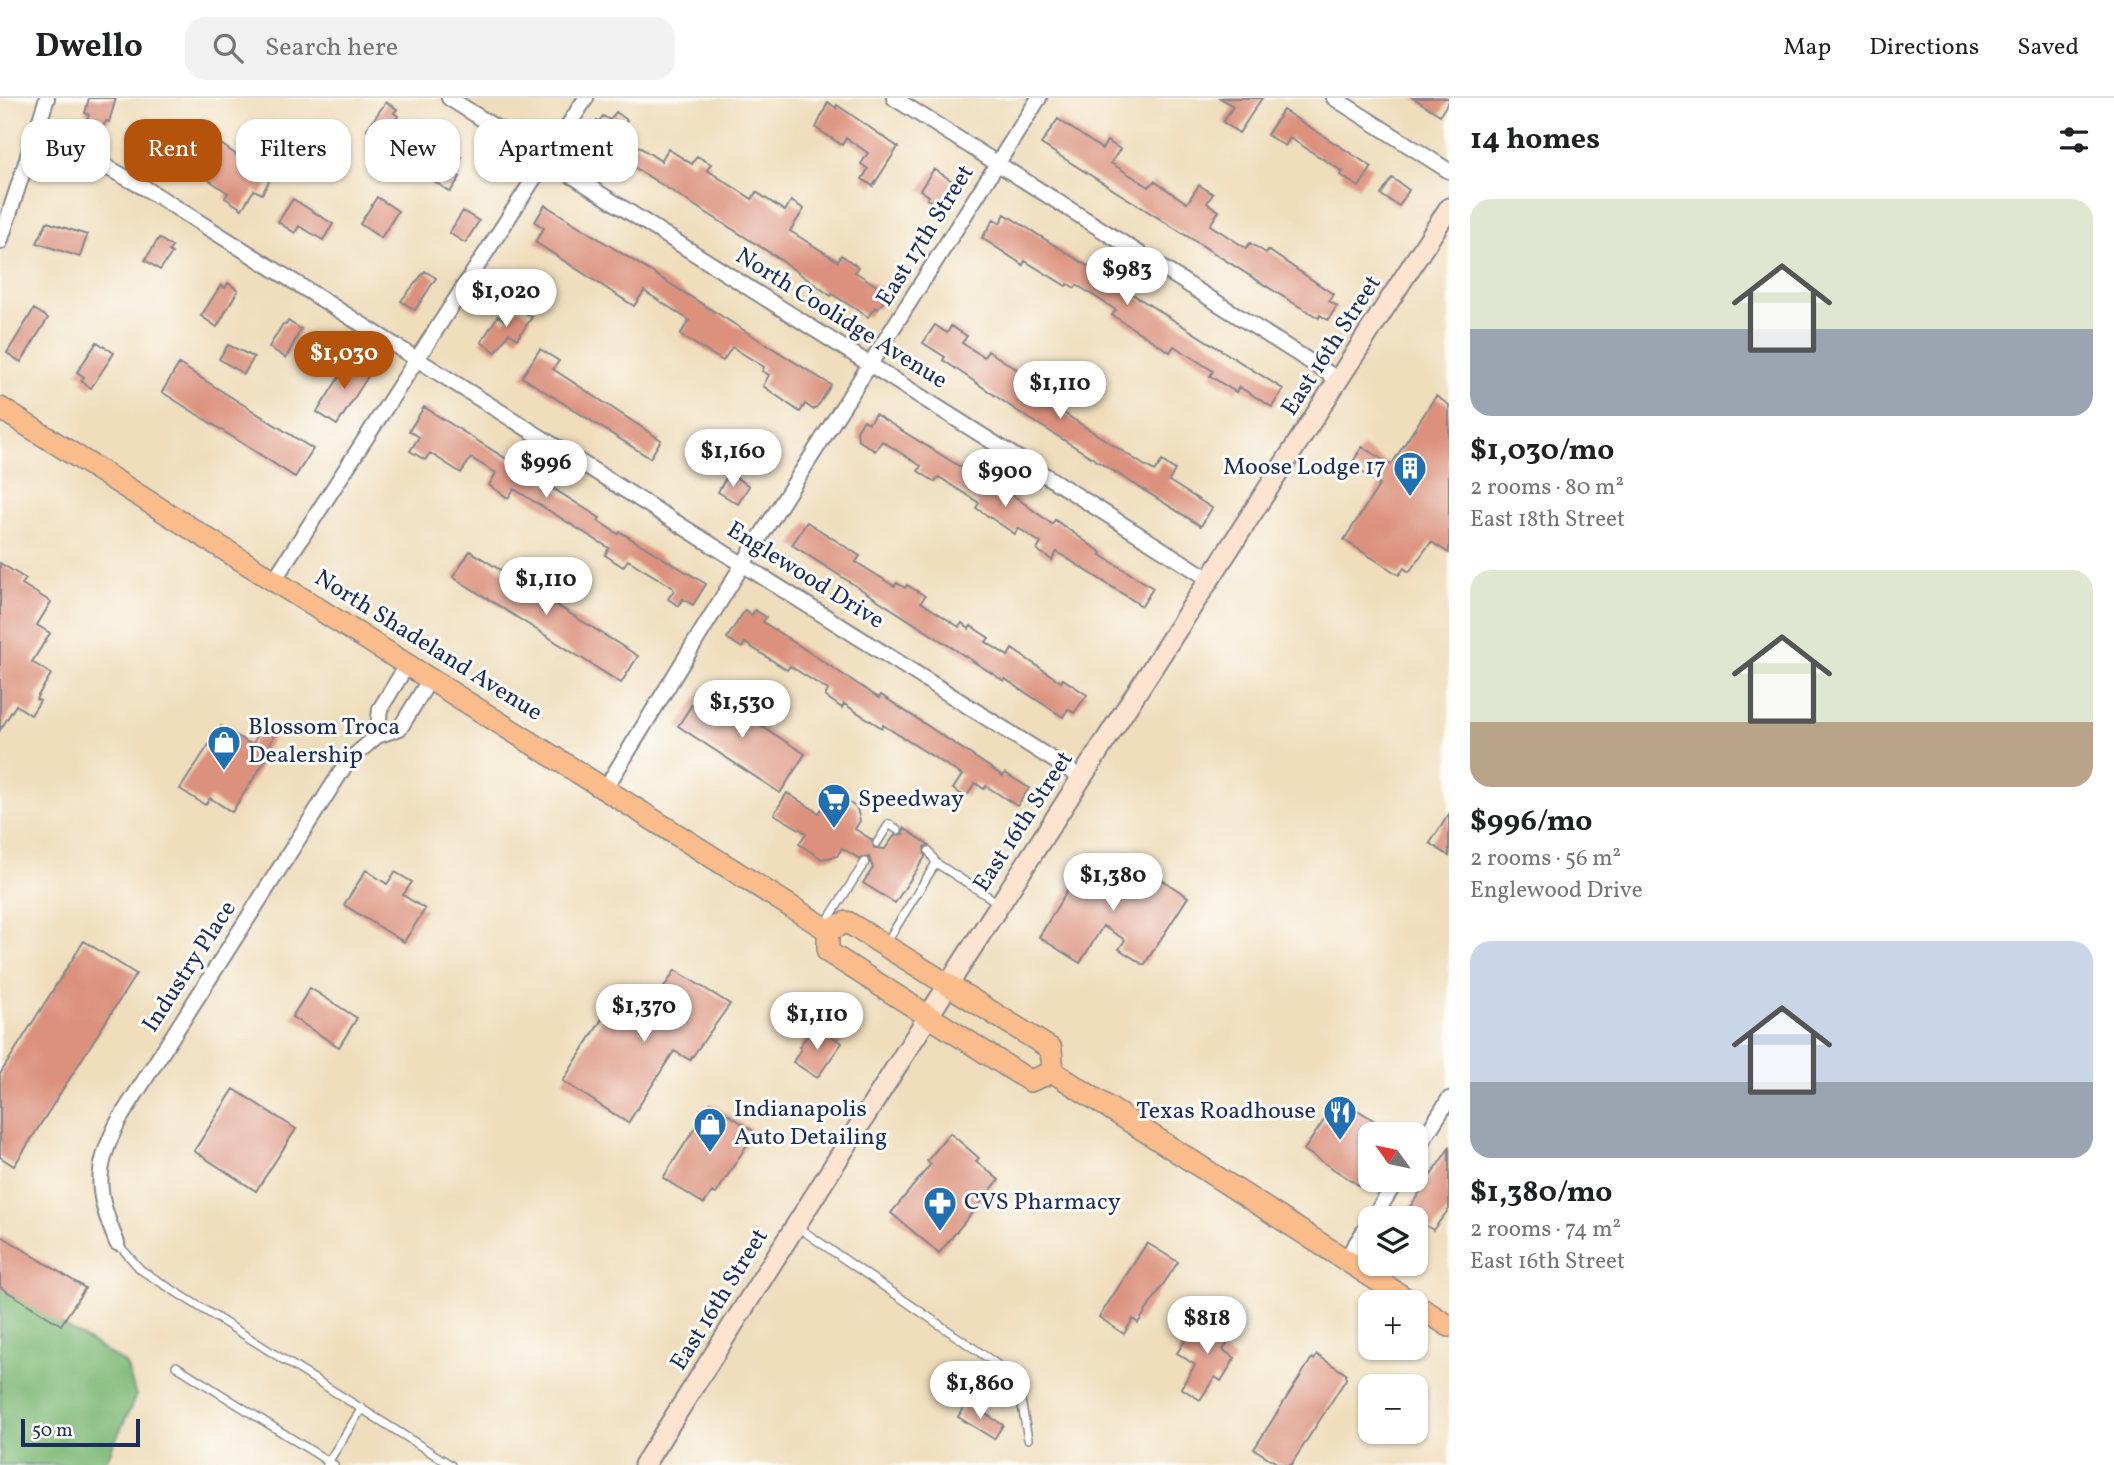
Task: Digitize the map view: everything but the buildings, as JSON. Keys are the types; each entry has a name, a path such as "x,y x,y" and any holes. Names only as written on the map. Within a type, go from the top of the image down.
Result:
{"main road":[{"name":"North Shadeland Avenue","path":"0,408 826,928"},
{"path":"847,922 949,984 1051,1049 1053,1072 1030,1081 828,952 826,928 847,922"},
{"path":"1053,1072 1392,1290"},
{"path":"1428,1313 1449,1326"}],"street":[{"path":"40,119 47,98"},
{"name":"North Coolidge Avenue","path":"449,98 482,119"},
{"path":"572,119 586,98"},
{"path":"894,98 1339,380"},
{"name":"East 17th Street","path":"605,789 743,564 1039,98"},
{"path":"1334,98 1449,171"},
{"name":"Englewood Drive","path":"110,169 417,358 1082,778"},
{"path":"0,242 21,178"},
{"path":"274,580 532,182"},
{"name":"North Coolidge Avenue","path":"581,182 1209,579"},
{"name":"East 16th Street","path":"644,1465 928,1016 1449,208"},
{"path":"377,736 380,709 407,665"},
{"name":"Industry Place","path":"117,1243 101,1202 100,1178 109,1139 348,761 377,736 400,728 430,679"},
{"path":"1428,1132 1449,1099"},
{"path":"1345,1260 1358,1240"}],"lane":[{"path":"877,843 889,824 898,830"},
{"path":"929,851 936,863 1000,904"},
{"path":"826,928 864,862"},
{"path":"885,944 936,863"},
{"path":"796,1226 1017,1378 1028,1439"},
{"path":"117,1243 141,1270 450,1465"},
{"path":"176,1366 330,1464 362,1408"}],"green space":[{"path":"0,1286 126,1364 136,1396 104,1465 0,1465"}],"place":[{"name":"Moose Lodge 17","path":"1410,498"},
{"name":"Blossom Troca Dealership","path":"224,772"},
{"name":"Speedway","path":"834,830"},
{"name":"Texas Roadhouse","path":"1340,1142"},
{"name":"Indianapolis Auto Detailing","path":"710,1154"},
{"name":"CVS Pharmacy","path":"940,1233"}]}
